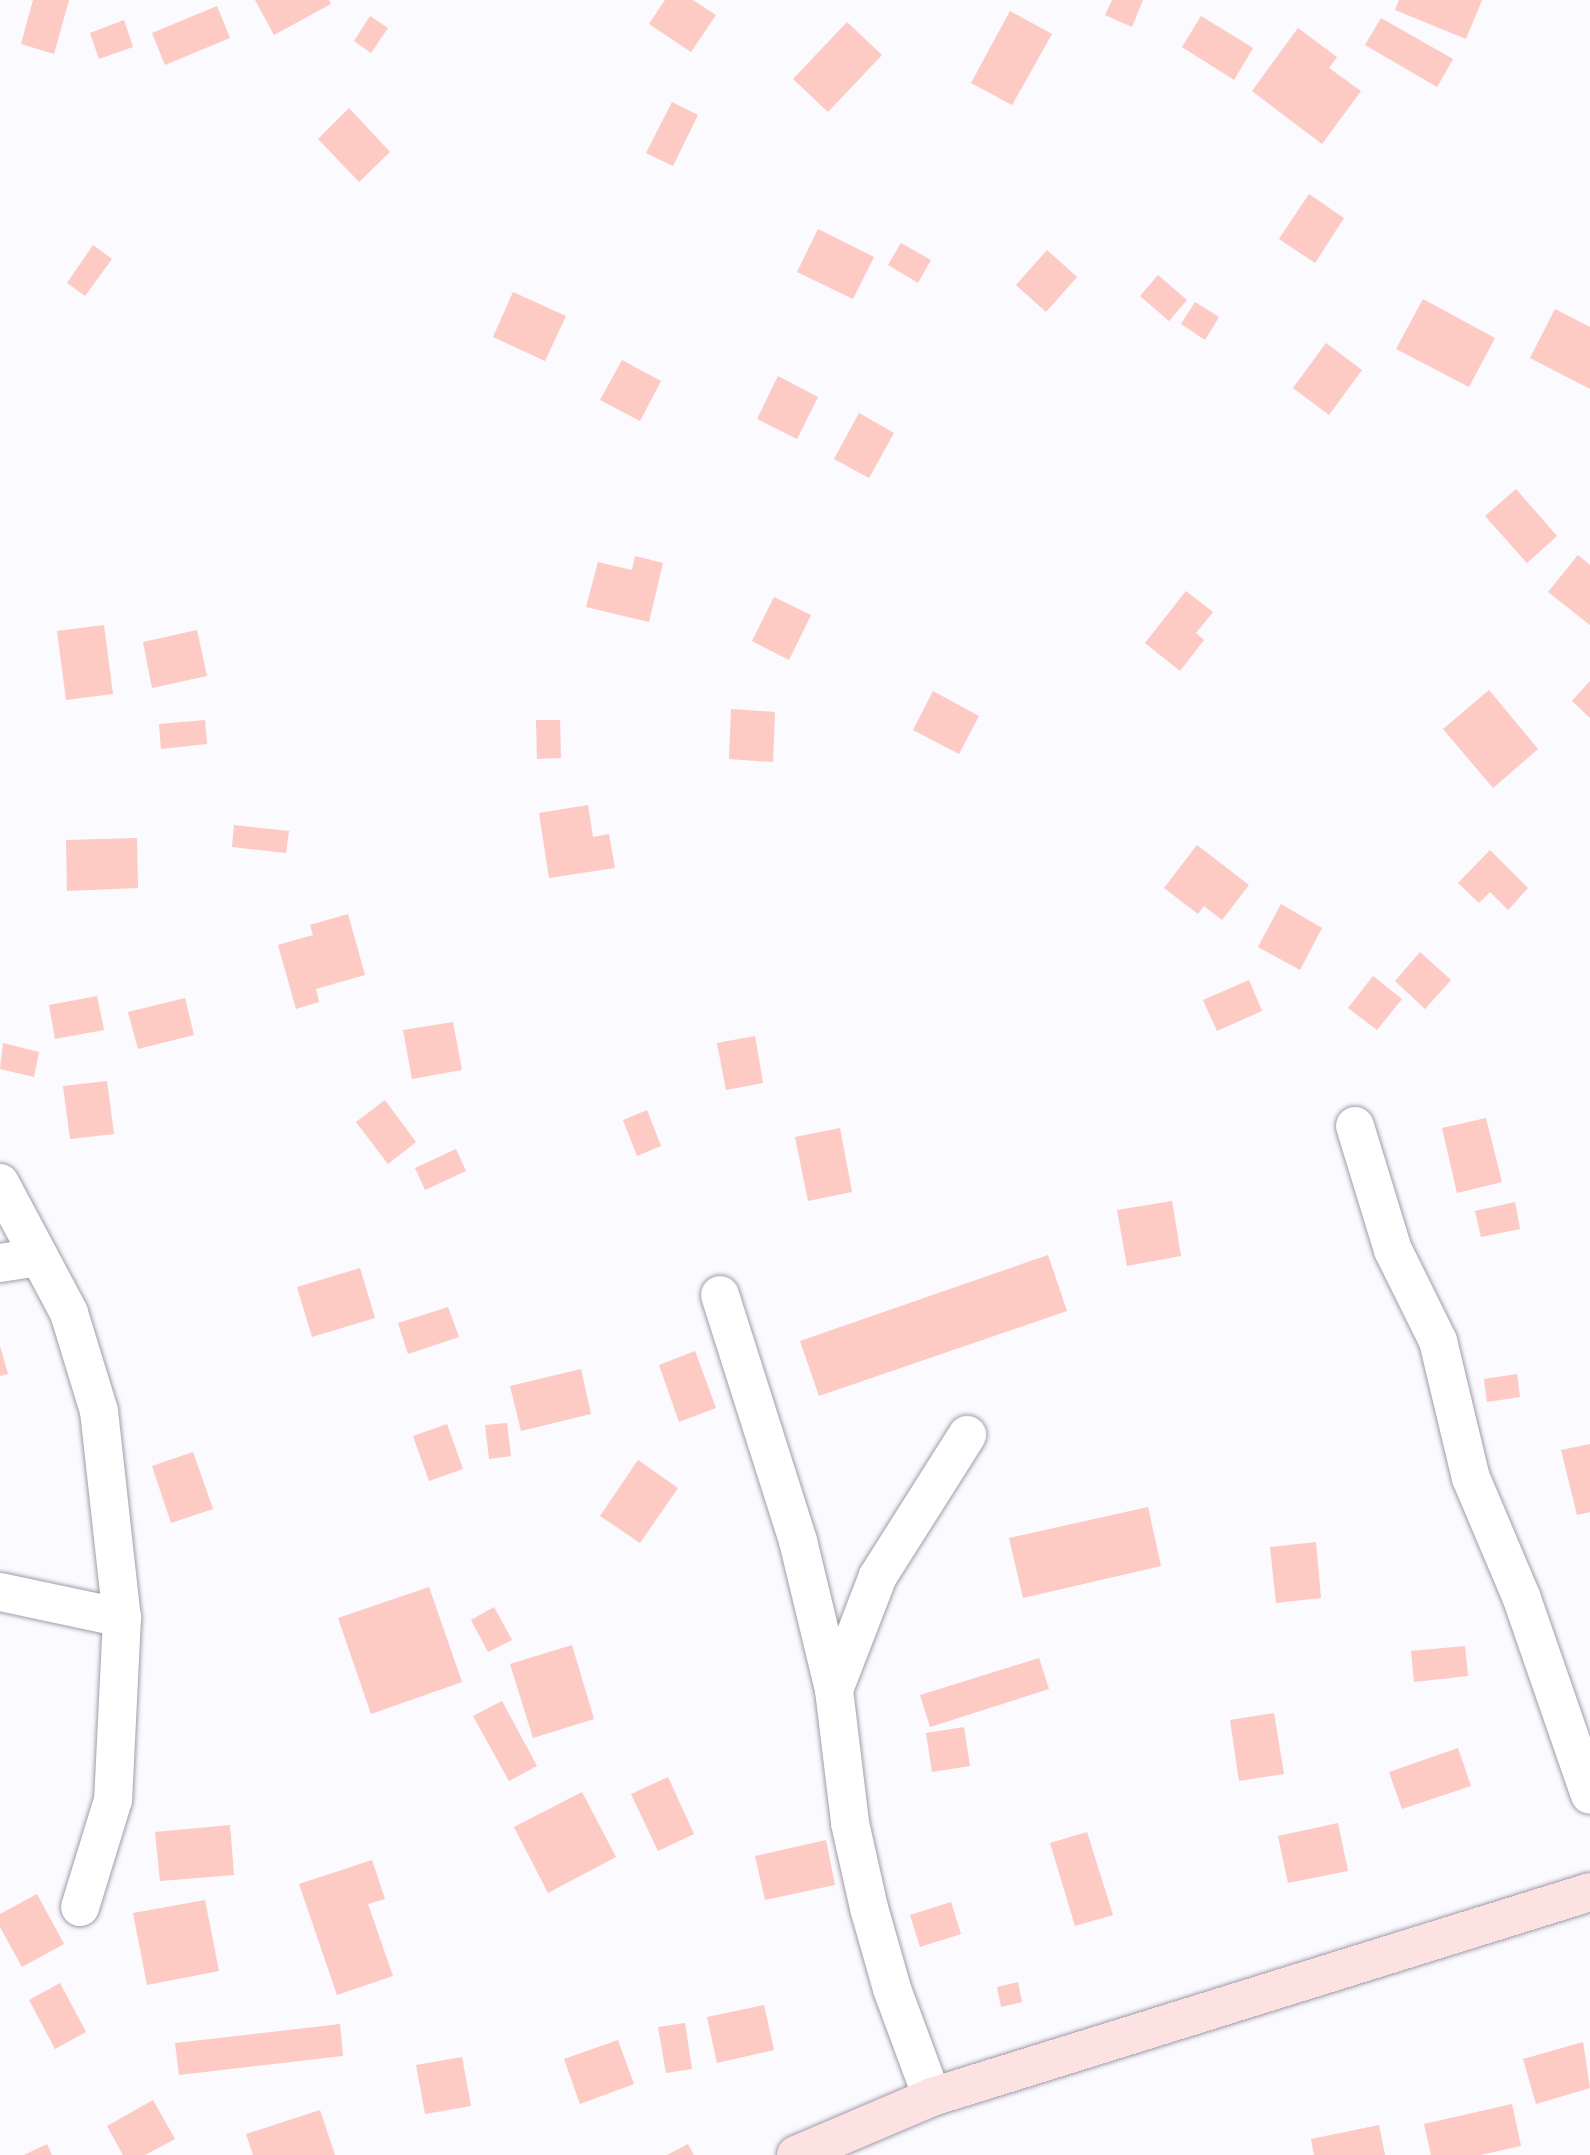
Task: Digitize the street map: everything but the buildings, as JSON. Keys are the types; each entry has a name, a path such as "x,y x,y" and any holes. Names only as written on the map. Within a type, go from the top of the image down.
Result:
{"street":[{"path":"1355,1126 1393,1250 1438,1341 1471,1478 1522,1599 1590,1796"},
{"path":"0,1183 69,1313 99,1411 122,1618 113,1800 80,1907"},
{"path":"0,1263 39,1257"},
{"path":"720,1295 798,1541 834,1690 850,1823 869,1908 892,1989 932,2097"},
{"path":"834,1690 878,1576 967,1435"},
{"path":"0,1592 122,1618"},
{"path":"796,2155 932,2097 1590,1892"}]}
